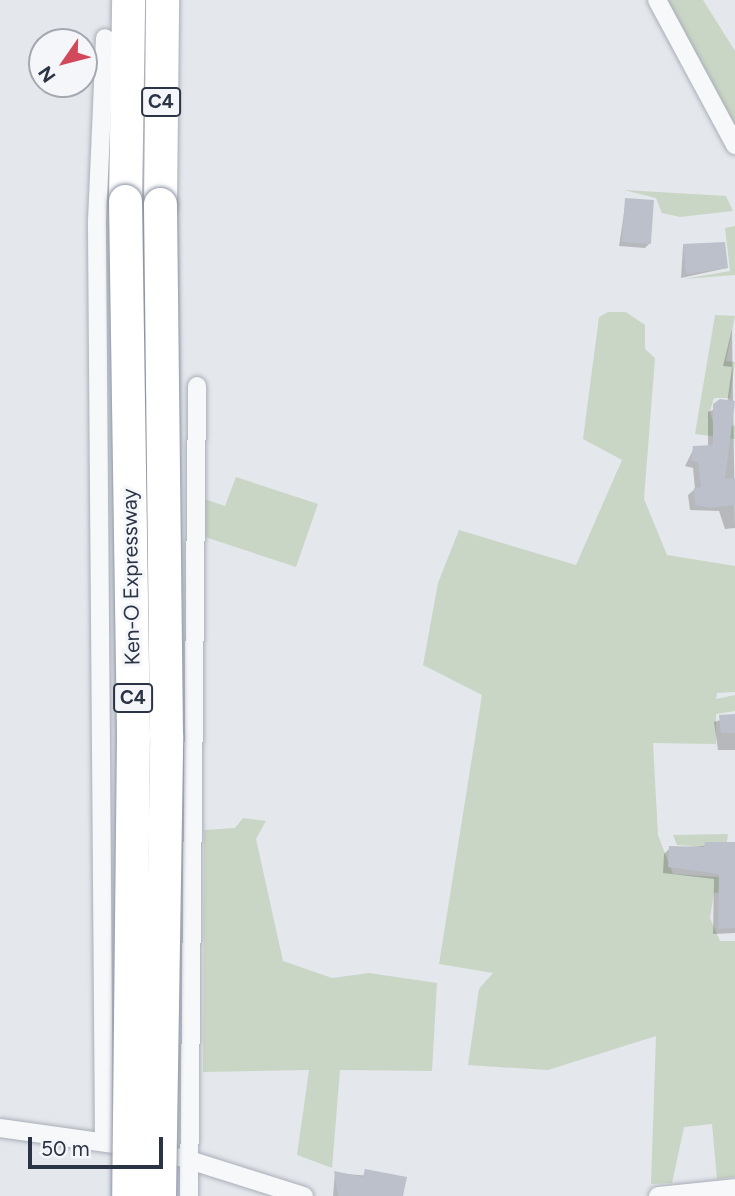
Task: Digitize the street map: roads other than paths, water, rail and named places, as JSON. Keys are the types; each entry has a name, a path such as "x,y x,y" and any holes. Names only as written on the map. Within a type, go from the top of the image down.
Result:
{"highway":[{"name":"Ken-O Expressway","path":"128,0 133,735 128,1196"},
{"name":"Ken-O Expressway","path":"159,1196 166,749 162,0"}],"street":[{"path":"657,0 735,145"},
{"path":"104,1142 102,449 97,221 106,38"},
{"path":"189,1196 197,386"},
{"path":"102,449 197,448"},
{"path":"0,1128 104,1142 190,1159 304,1196"},
{"path":"658,1196 735,1188"}]}
